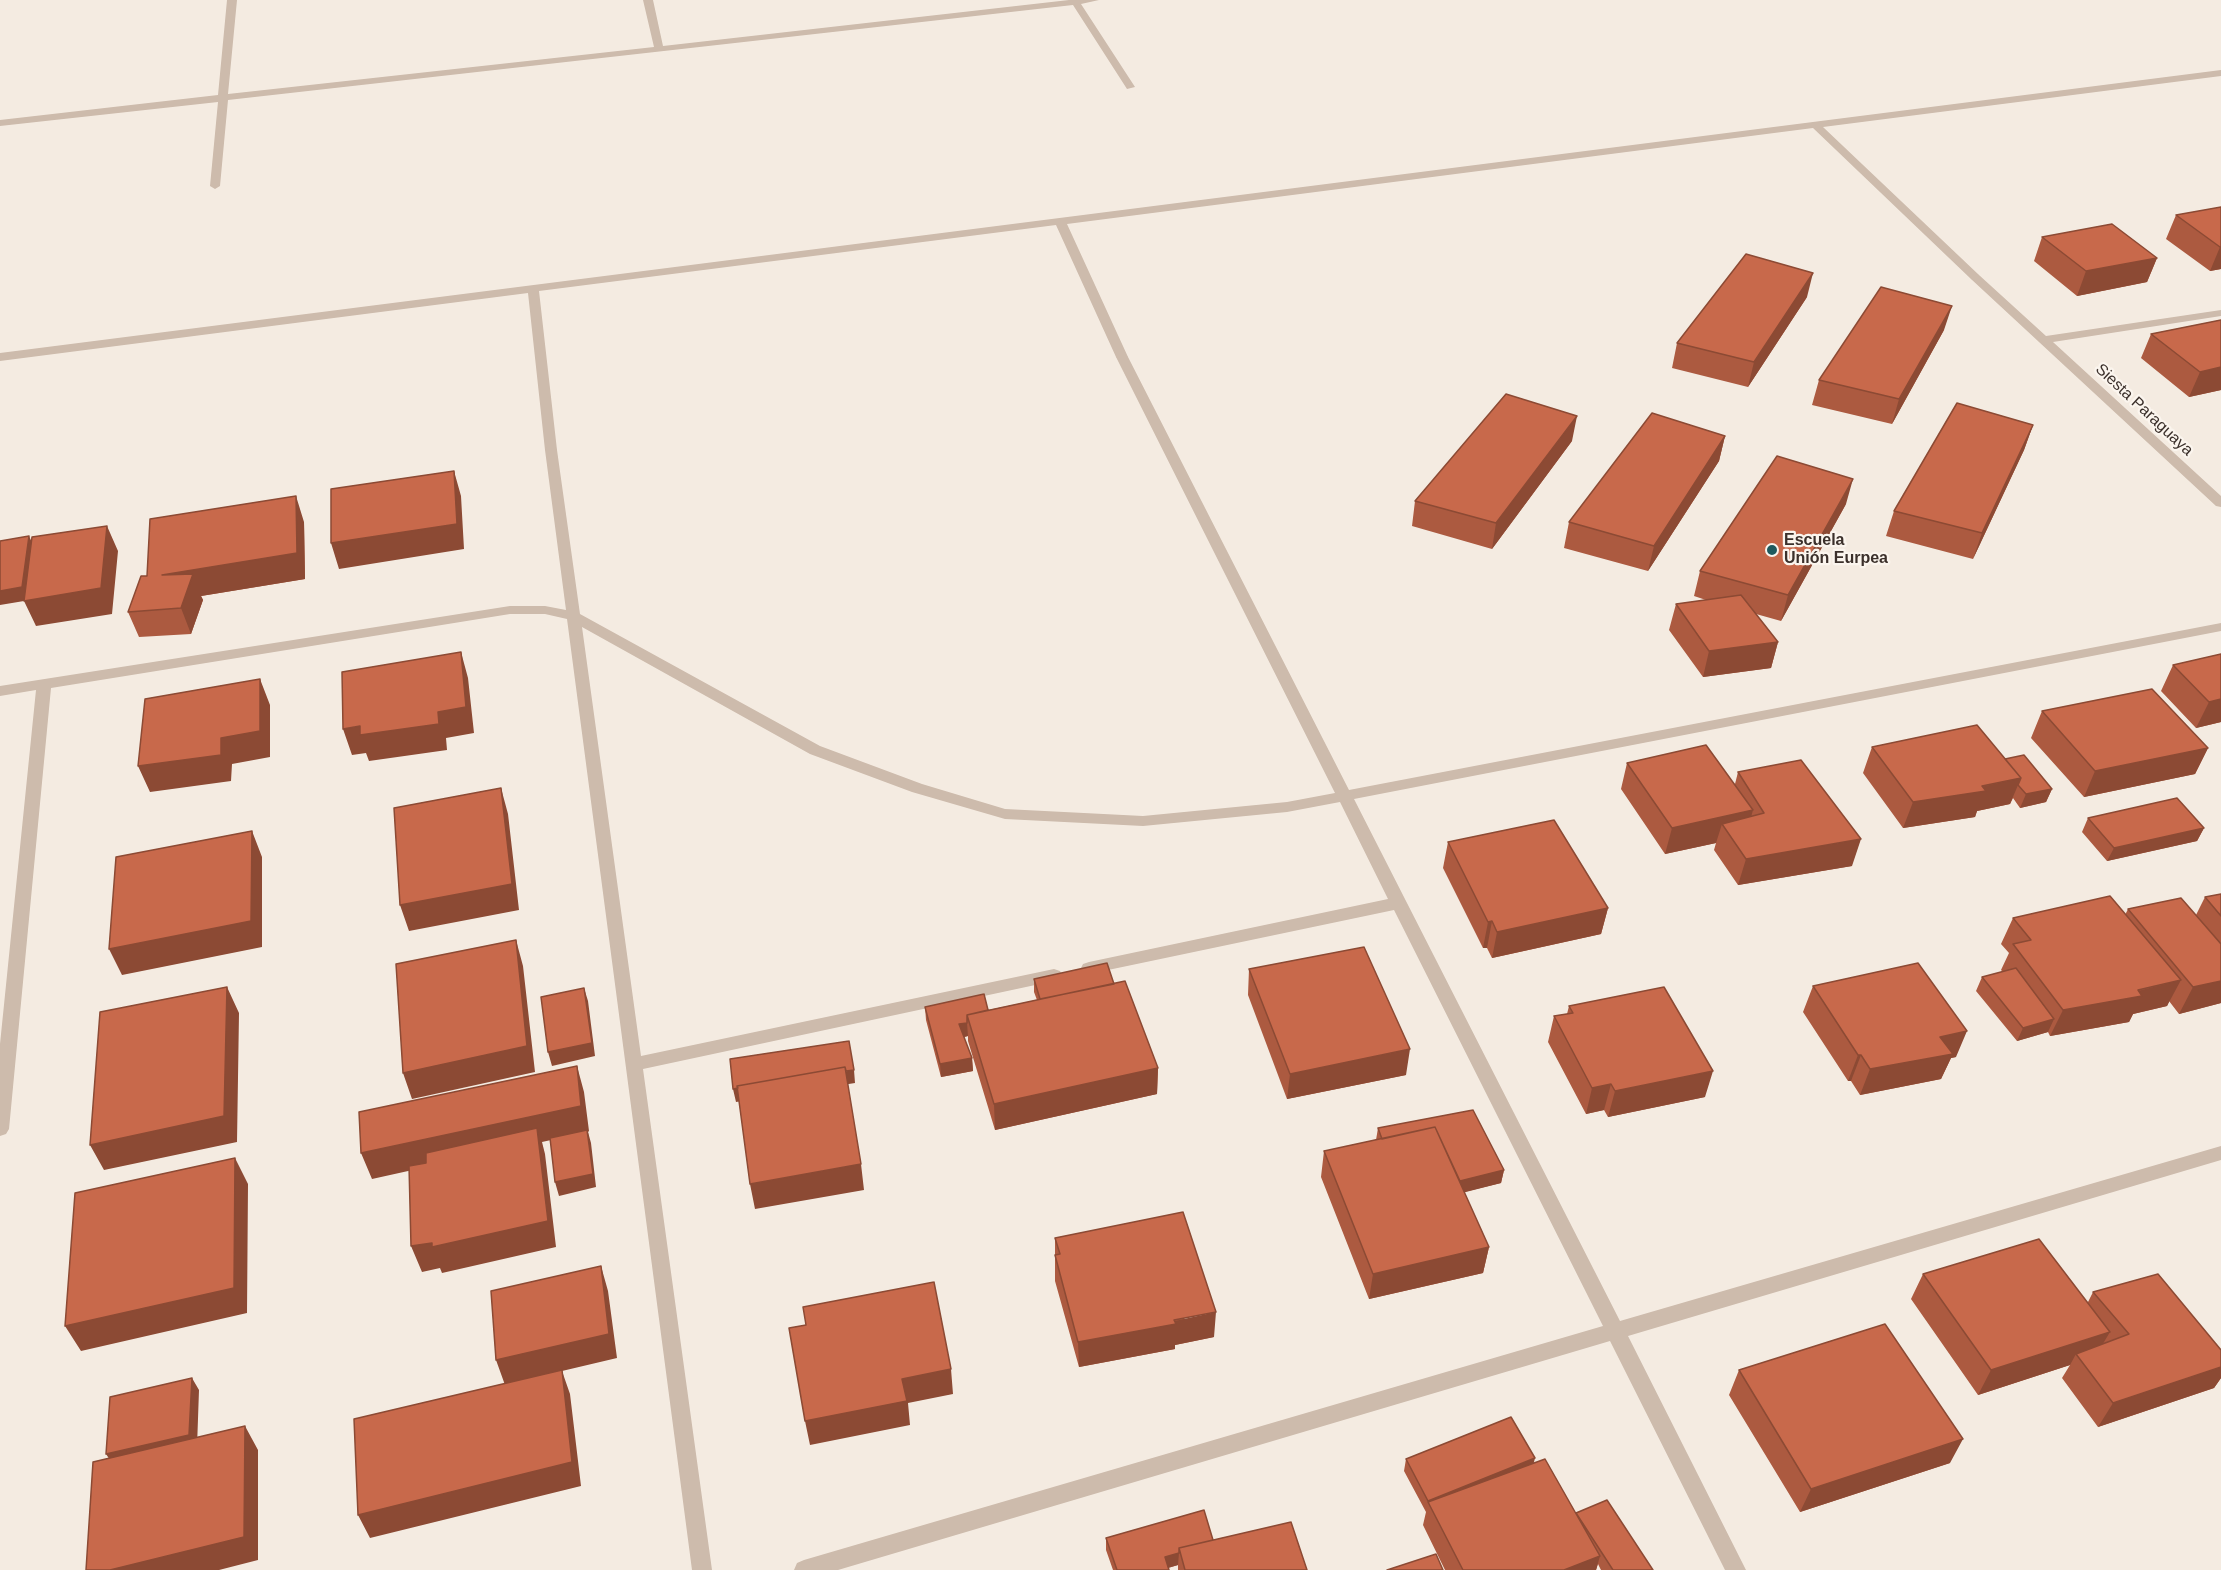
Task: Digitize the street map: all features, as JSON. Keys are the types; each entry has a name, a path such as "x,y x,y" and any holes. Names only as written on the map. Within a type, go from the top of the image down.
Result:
{"street":[{"path":"215,186 232,0"},
{"path":"648,0 659,49"},
{"path":"0,123 1094,0"},
{"path":"1074,1 1130,87"},
{"path":"0,357 2221,73"},
{"name":"Siesta Paraguaya","path":"1815,125 1975,277 2221,503"},
{"path":"1060,221 1122,357 1736,1570"},
{"path":"533,289 551,450 702,1570"},
{"path":"2044,340 2221,313"},
{"path":"0,691 510,610 545,610 573,616 815,750 917,788 1005,814 1143,821 1287,807 2221,627"},
{"path":"0,1129 44,684"},
{"path":"634,1064 1398,903"},
{"path":"804,1570 2221,1153"}],"building":[{"path":"2221,207 2221,247 2176,215"},
{"path":"2112,224 2157,258 2086,271 2042,237"},
{"path":"1746,254 1813,273 1754,362 1677,343"},
{"path":"1881,287 1952,306 1899,399 1819,380"},
{"path":"2221,320 2221,367 2200,372 2151,334"},
{"path":"1506,394 1577,416 1496,523 1415,501"},
{"name":"Escuela Unión Eurpea","path":"1957,403 2033,425 1982,533 1894,511"},
{"path":"1652,413 1725,436 1654,546 1569,522"},
{"name":"Escuela Unión Eurpea","path":"1777,456 1853,479 1788,595 1700,571"},
{"path":"454,471 457,524 331,543 331,489"},
{"path":"296,496 297,553 162,575 193,574 181,608 128,612 141,576 147,576 150,519"},
{"path":"107,526 101,588 24,601 32,537"},
{"path":"29,536 22,587 0,591 0,541"},
{"path":"1741,595 1778,642 1709,651 1676,604"},
{"path":"461,652 466,707 438,712 439,724 360,735 360,726 343,729 342,672"},
{"path":"2221,654 2221,699 2209,702 2173,665"},
{"path":"260,679 260,731 221,738 221,755 138,766 145,699"},
{"path":"2152,689 2208,748 2095,771 2042,711"},
{"path":"1977,725 2021,778 1982,786 1986,791 1913,802 1872,747"},
{"path":"1706,745 1753,810 1672,828 1627,763"},
{"path":"2024,755 2052,789 2026,794 2018,785 2021,778 2005,759"},
{"path":"1801,760 1861,839 1746,859 1722,824 1764,813 1738,772"},
{"path":"501,788 512,884 400,905 394,808"},
{"path":"2177,798 2204,828 2114,848 2088,818"},
{"path":"1554,820 1608,908 1497,932 1492,921 1488,922 1448,842"},
{"path":"252,831 251,921 109,949 116,857"},
{"path":"2221,894 2221,916 2205,897"},
{"path":"2110,896 2181,980 2138,990 2142,996 2063,1010 2013,944 2031,940 2013,918"},
{"path":"2181,898 2221,944 2221,981 2193,987 2128,909"},
{"path":"516,940 527,1046 403,1073 396,964"},
{"path":"1364,947 1410,1049 1290,1074 1249,969"},
{"path":"1107,963 1114,984 1040,999 1034,979"},
{"path":"1918,963 1967,1031 1940,1037 1953,1054 1870,1069 1861,1055 1858,1055 1813,986"},
{"path":"2016,968 2054,1019 2023,1028 1982,977"},
{"path":"1125,981 1158,1068 994,1104 967,1015"},
{"path":"227,987 224,1116 90,1145 100,1012"},
{"path":"1664,987 1713,1071 1615,1091 1611,1084 1592,1088 1554,1016 1573,1013 1569,1006"},
{"path":"584,988 592,1043 548,1052 541,997"},
{"path":"984,994 988,1010 967,1015 967,1023 959,1024 972,1058 940,1064 925,1007"},
{"path":"849,1041 854,1070 846,1071 845,1067 737,1086 738,1088 733,1089 730,1059"},
{"path":"577,1066 581,1106 361,1153 359,1112"},
{"path":"845,1067 861,1164 750,1184 737,1086"},
{"path":"1473,1110 1504,1170 1460,1181 1435,1127 1382,1139 1378,1128"},
{"path":"1435,1127 1489,1247 1373,1274 1324,1151"},
{"path":"537,1128 548,1221 432,1247 432,1243 411,1246 409,1166 426,1163 426,1153"},
{"path":"587,1130 593,1174 555,1182 550,1138"},
{"path":"235,1158 234,1288 65,1326 75,1193"},
{"path":"1183,1212 1216,1312 1174,1320 1176,1324 1078,1342 1055,1255 1060,1254 1055,1238"},
{"path":"2039,1239 2110,1332 1991,1370 1923,1274"},
{"path":"601,1266 609,1334 496,1360 491,1291"},
{"path":"2158,1274 2221,1350 2221,1367 2113,1403 2076,1354 2129,1334 2093,1292"},
{"path":"934,1282 951,1369 902,1379 907,1401 805,1421 789,1328 806,1325 803,1307"},
{"path":"1885,1324 1963,1439 1811,1489 1739,1370"},
{"path":"562,1370 572,1462 358,1515 354,1419"},
{"path":"192,1378 189,1435 106,1454 110,1397"},
{"path":"1511,1417 1535,1458 1428,1501 1406,1459"},
{"path":"245,1426 244,1537 110,1570 86,1570 93,1462"},
{"path":"1545,1459 1600,1556 1564,1570 1463,1570 1428,1502"},
{"path":"1607,1500 1653,1570 1613,1570 1576,1513"},
{"path":"1204,1510 1213,1540 1179,1548 1179,1553 1165,1557 1169,1570 1117,1570 1106,1538"},
{"path":"1291,1522 1307,1570 1185,1570 1179,1548"},
{"path":"1436,1554 1443,1570 1387,1570"}],"place":[{"name":"Escuela Unión Eurpea","path":"1772,550"}]}
